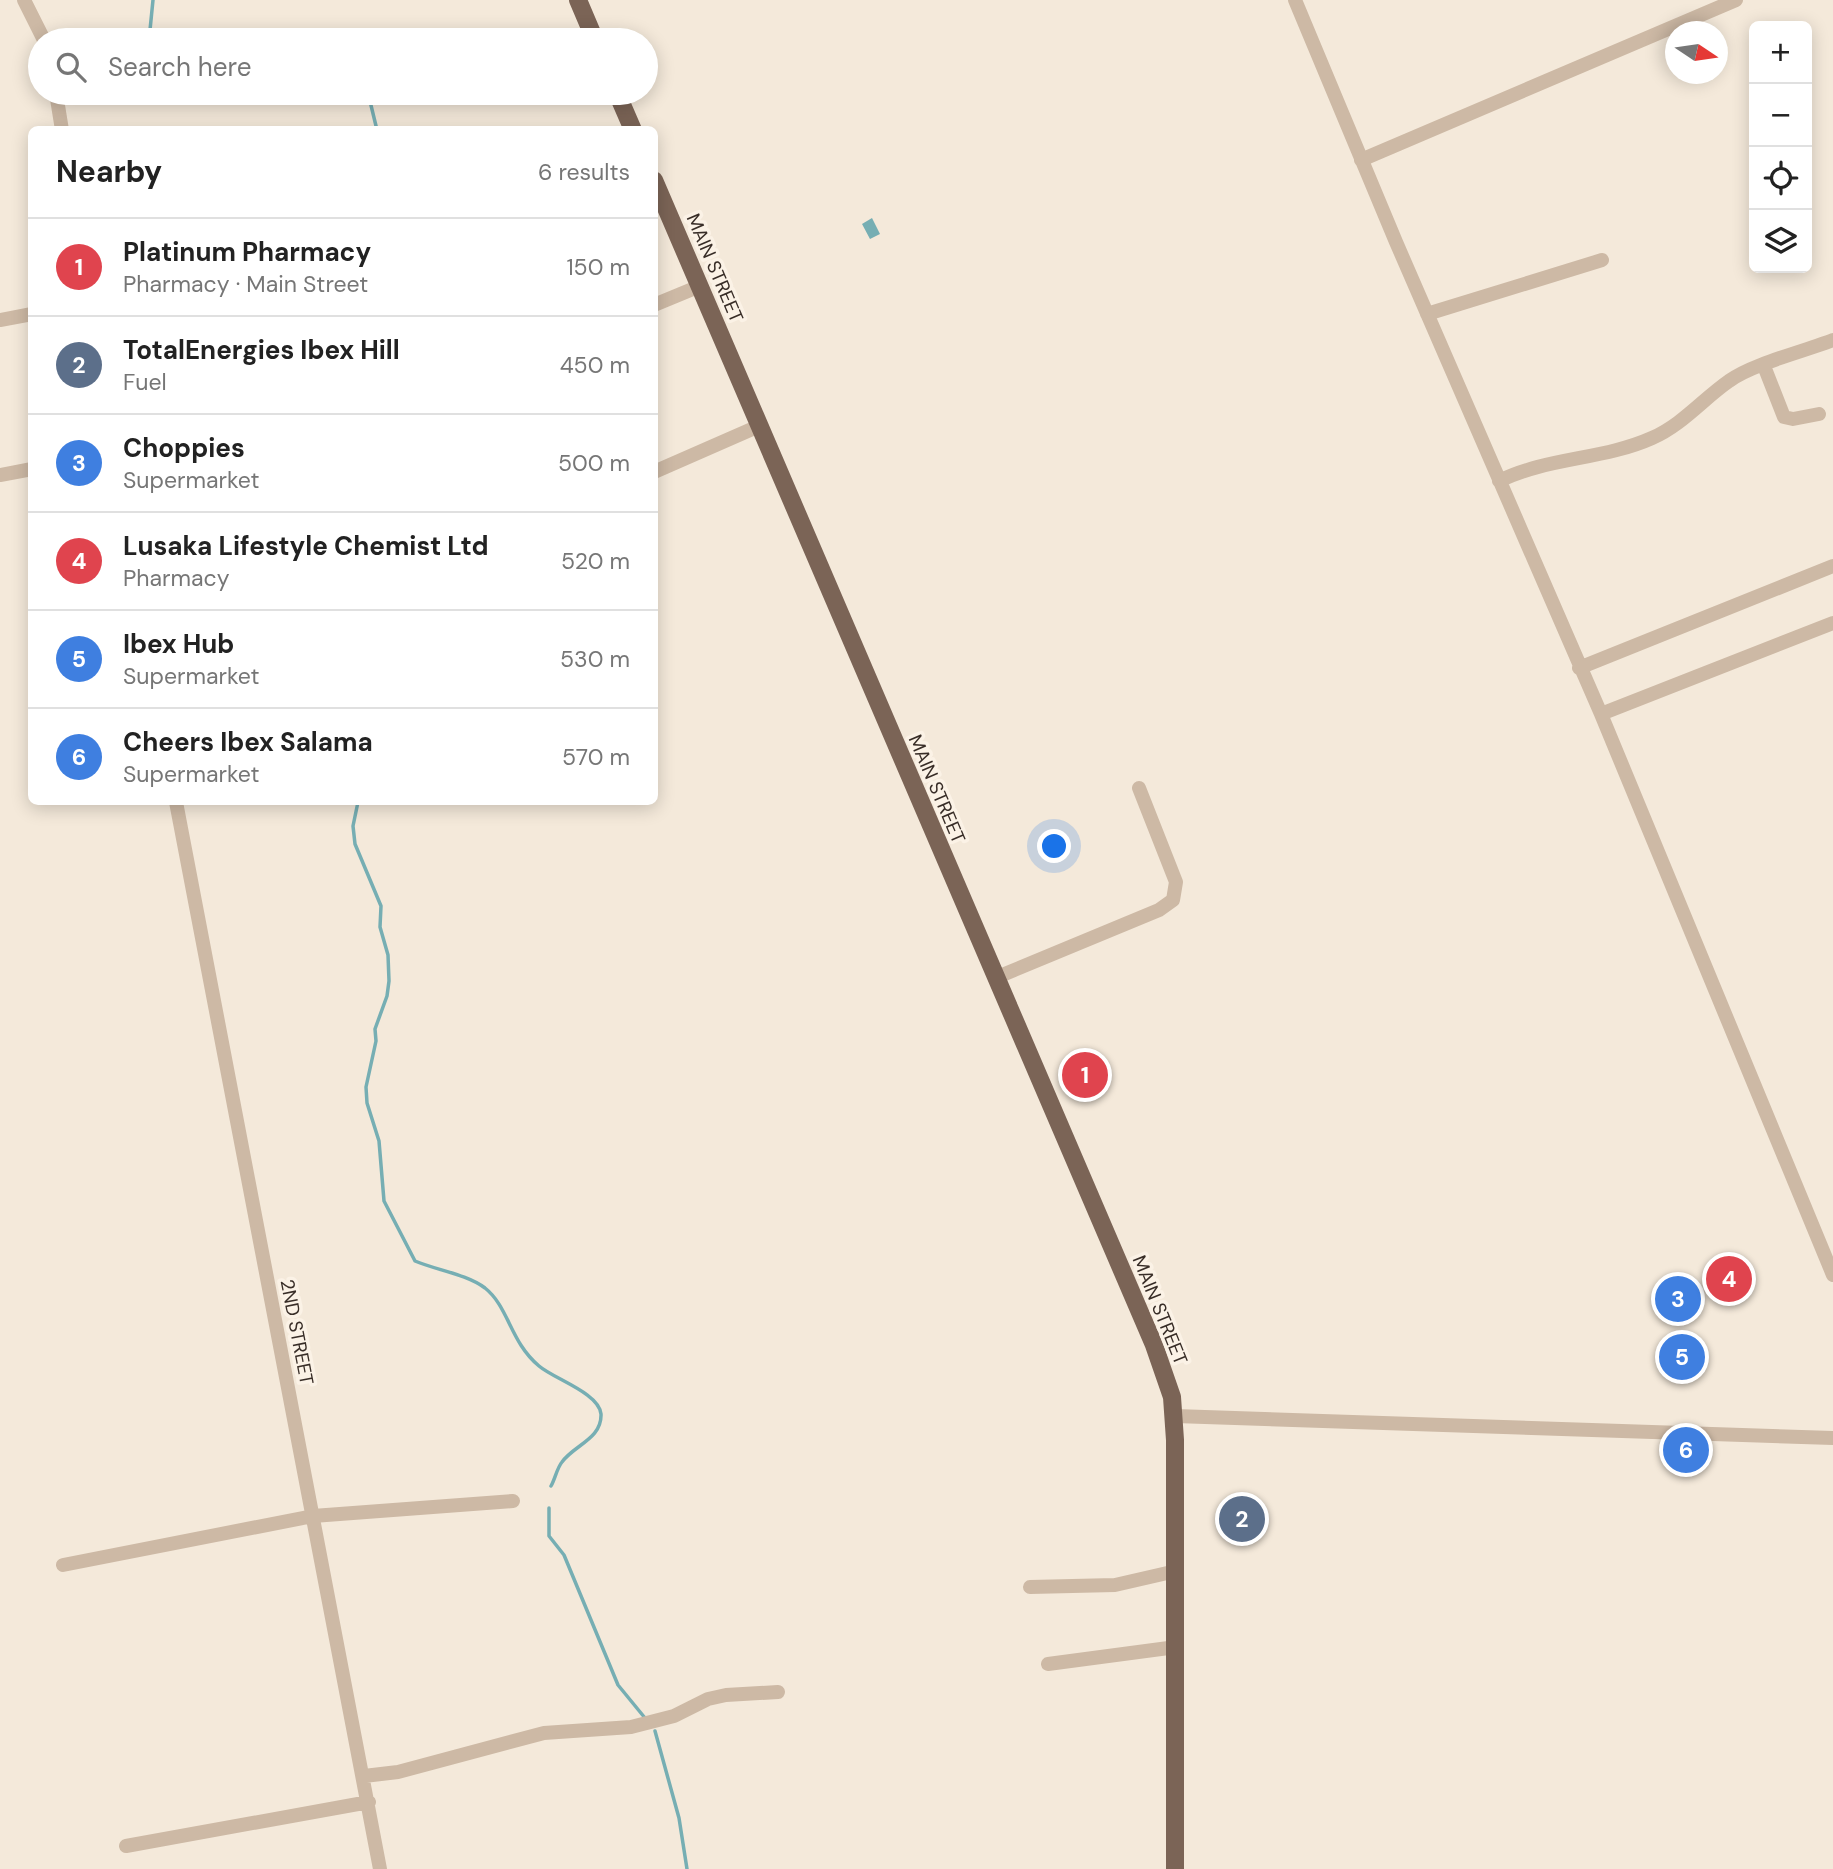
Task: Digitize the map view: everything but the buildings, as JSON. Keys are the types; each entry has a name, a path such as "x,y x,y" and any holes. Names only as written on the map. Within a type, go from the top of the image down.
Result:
{"main road":[{"path":"578,0 590,28"},
{"path":"622,105 631,126"},
{"name":"MAIN STREET","path":"658,189 1154,1345 1175,1416 1175,1869"}],"street":[{"path":"24,0 38,28"},
{"path":"1295,0 1361,160 1601,714 1779,1147 1831,1264 1833,1275"},
{"path":"1361,160 1736,0"},
{"path":"58,105 61,126"},
{"path":"1427,314 1602,260"},
{"path":"658,303 700,286"},
{"path":"0,320 28,315"},
{"path":"1499,481 1546,463 1628,447 1655,437 1697,409 1730,379 1833,340"},
{"path":"1764,366 1784,417 1793,419 1819,414"},
{"path":"658,470 760,426"},
{"path":"0,475 28,470"},
{"path":"1579,668 1833,566"},
{"path":"1601,714 1833,624"},
{"path":"995,978 1159,910 1173,900 1176,882 1139,788"},
{"name":"2ND STREET","path":"177,805 380,1869"},
{"path":"1175,1416 1833,1438"},
{"path":"64,1565 313,1516 513,1501"},
{"path":"1030,1587 1115,1585 1176,1571"},
{"path":"1048,1664 1176,1647"},
{"path":"364,1776 398,1772 544,1733 631,1727 674,1716 708,1699 726,1695 778,1692"},
{"path":"126,1846 369,1802"}],"water":[{"path":"872,218 880,234 870,239 862,224"}],"waterway":[{"path":"150,28 153,0"},
{"path":"371,105 376,126"},
{"path":"357,805 353,826 355,844 381,906 380,927 388,955 387,996 375,1029 376,1041 366,1087 367,1103 379,1141 384,1201 415,1261 460,1276 485,1288 499,1305 529,1357 546,1371 593,1399 598,1406 601,1414 597,1430 562,1462 551,1486"},
{"path":"549,1508 549,1536 564,1555 618,1685 645,1718"},
{"path":"655,1731 679,1818 687,1869"}],"place":[{"name":"Platinum Pharmacy","path":"1085,1075"},
{"name":"Lusaka Lifestyle Chemist Ltd","path":"1729,1279"},
{"name":"Choppies","path":"1678,1299"},
{"name":"Ibex Hub","path":"1682,1357"},
{"name":"Cheers Ibex Salama","path":"1686,1450"},
{"name":"TotalEnergies Ibex Hill","path":"1242,1519"}]}
